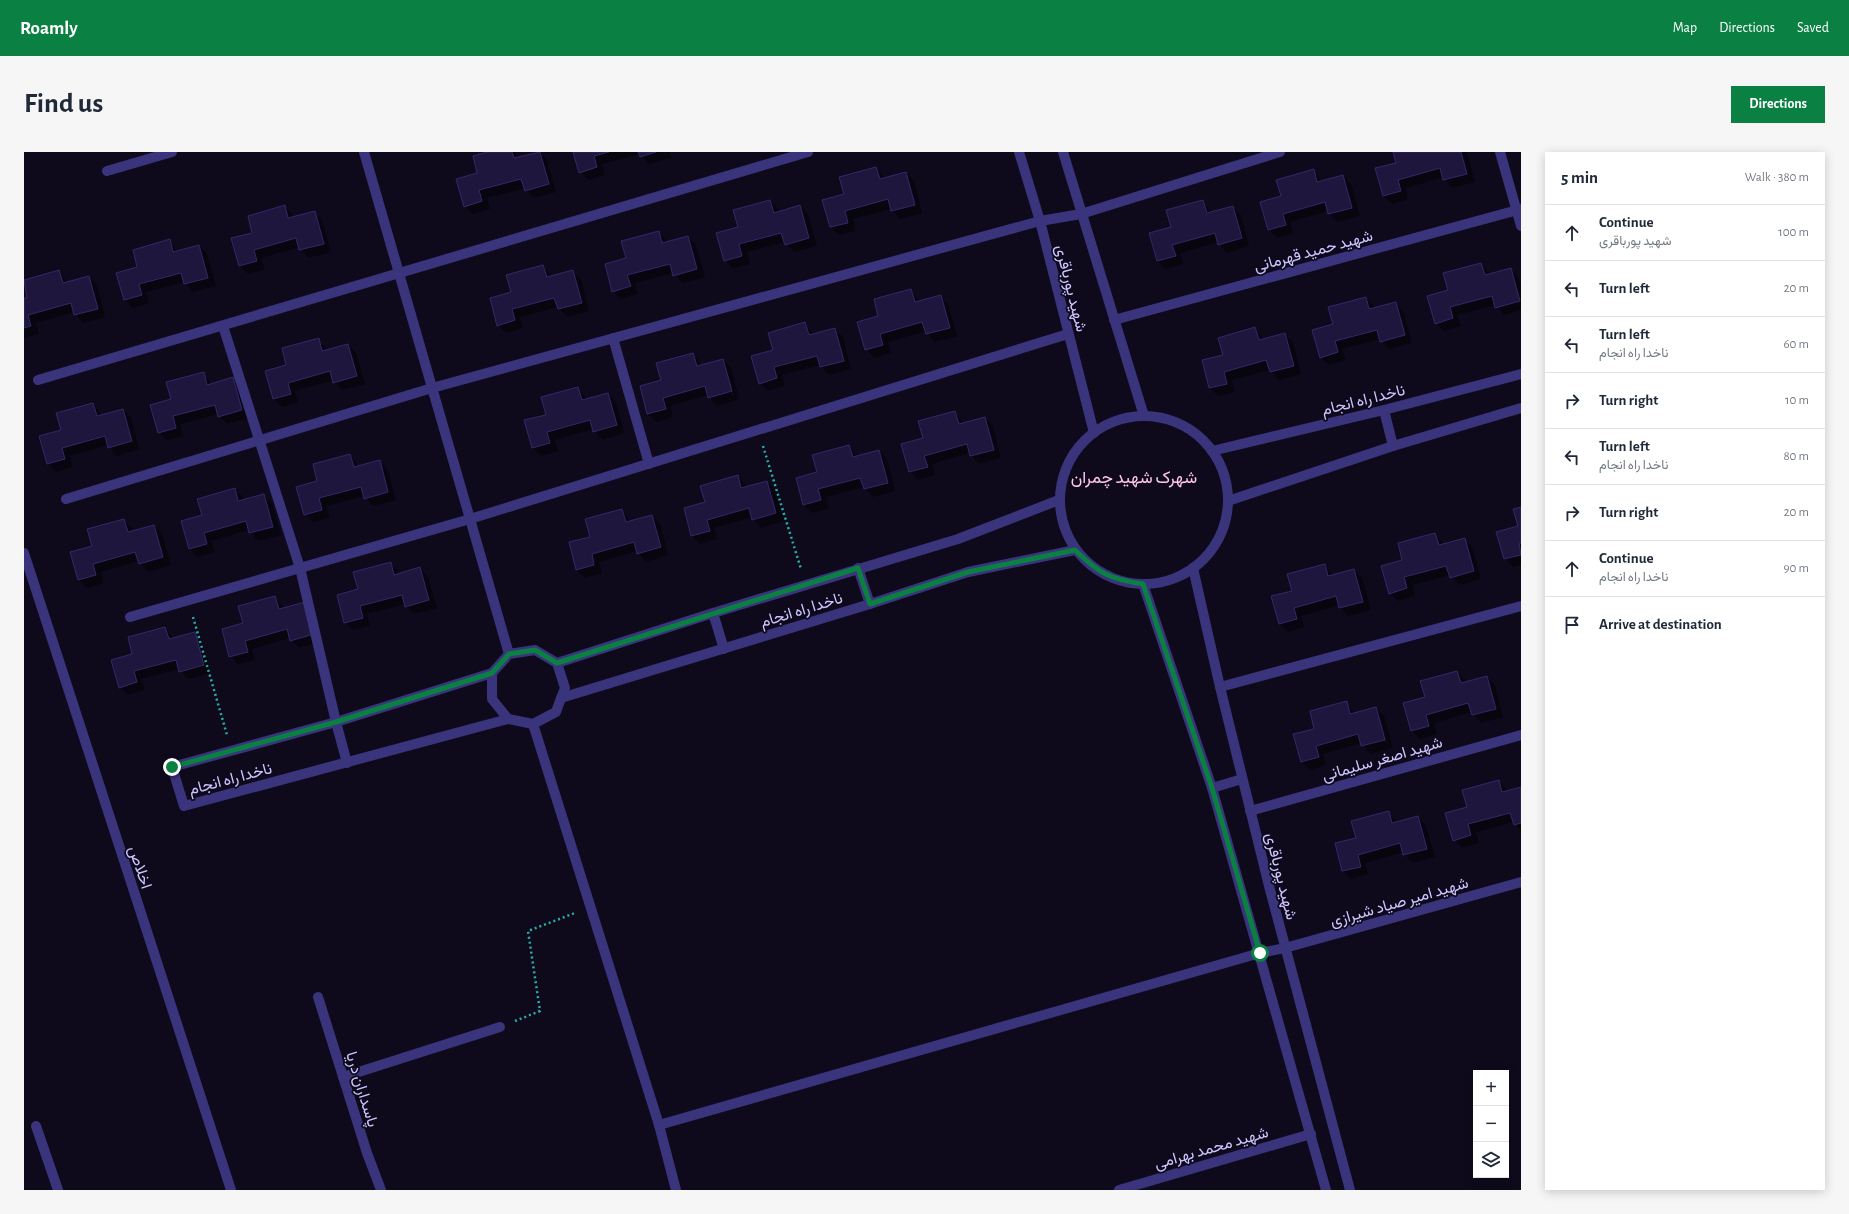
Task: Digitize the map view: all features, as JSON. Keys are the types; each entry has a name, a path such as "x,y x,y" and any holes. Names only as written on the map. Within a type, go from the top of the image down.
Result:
{"street":[{"path":"107,171 172,152"},
{"path":"364,152 509,654"},
{"path":"38,380 808,152"},
{"name":"شهید پورباقری","path":"1019,152 1040,221 1094,433"},
{"name":"شهید پورباقری","path":"1063,152 1144,416"},
{"path":"66,499 432,388 1040,221 1081,214 1280,152"},
{"path":"1500,152 1519,209 1521,226"},
{"name":"شهید حمید قهرمانی","path":"1114,320 1519,209"},
{"path":"223,326 300,568 347,763"},
{"path":"130,617 470,519 1068,334"},
{"path":"613,338 649,464"},
{"name":"ناخدا راه انجام","path":"1212,451 1384,410 1521,374"},
{"path":"1228,501 1393,446 1521,408"},
{"path":"1384,410 1393,446"},
{"path":"1144,416 1170,420 1193,433 1212,451 1224,474 1228,501 1224,527 1212,550 1193,568 1170,580 1143,584 1117,580 1094,568 1075,550 1063,526 1059,500 1063,474 1075,451 1094,433 1118,420 1144,416"},
{"name":"ناخدا راه انجام","path":"557,663 806,584 958,539 1059,500"},
{"name":"ناخدا راه انجام","path":"561,698 870,604 968,572 1075,550"},
{"name":"اخلاص","path":"24,553 231,1190"},
{"path":"858,568 870,604"},
{"name":"شهید پورباقری","path":"1193,568 1250,811 1350,1190"},
{"path":"1143,584 1212,788 1326,1190"},
{"path":"1220,687 1521,606"},
{"path":"713,613 724,649"},
{"path":"535,650 557,663 565,688 556,712 533,724 508,719 492,699 492,673 509,654 535,650"},
{"name":"ناخدا راه انجام","path":"492,673 336,722 172,767 184,806 508,719"},
{"path":"533,724 659,1125 676,1190"},
{"name":"شهید اصغر سلیمانی","path":"1250,811 1521,735"},
{"path":"1212,788 1242,779"},
{"name":"شهید امیر صیاد شیرازی","path":"659,1125 1260,953 1285,948 1521,882"},
{"name":"پاسداران دریا","path":"318,997 367,1152 381,1190"},
{"path":"343,1077 500,1027"},
{"path":"36,1126 58,1190"},
{"name":"شهید محمد بهرامی","path":"1119,1190 1311,1134"}],"path":[{"path":"758,430 806,584"},
{"path":"188,601 231,751"},
{"path":"500,1027 540,1011 528,931 590,907"}],"building":[{"path":"487,152 512,152 514,158 540,152 549,184 525,191 521,179 479,190 482,201 464,207 456,179 477,173 473,156"},
{"path":"573,152 609,152 594,156 597,167 579,173"},
{"path":"638,152 656,152 640,157"},
{"path":"1393,152 1461,152 1467,174 1443,180 1440,168 1398,180 1401,191 1383,196 1375,168 1396,163"},
{"path":"876,167 880,179 906,172 915,205 891,211 888,199 845,211 848,223 830,227 822,200 844,194 839,177"},
{"path":"1314,169 1317,182 1343,175 1352,208 1328,214 1325,202 1283,214 1286,225 1268,230 1260,202 1281,196 1276,180"},
{"path":"770,200 774,213 800,205 809,238 785,245 781,233 739,244 742,256 724,261 716,233 738,227 733,210"},
{"path":"1203,200 1207,213 1233,206 1242,238 1218,245 1215,233 1172,245 1176,256 1157,261 1149,233 1171,227 1166,210"},
{"path":"285,205 288,218 315,211 324,244 299,250 296,238 254,250 257,261 239,266 231,238 252,233 248,216"},
{"path":"659,231 662,243 688,236 697,269 673,276 670,264 627,275 631,286 612,292 605,264 626,258 621,241"},
{"path":"170,239 173,252 199,245 208,278 184,284 181,273 139,284 142,295 124,300 116,273 137,267 133,250"},
{"path":"1481,263 1485,275 1511,268 1520,301 1495,308 1492,296 1450,307 1453,318 1435,324 1427,296 1448,290 1443,273"},
{"path":"543,265 547,277 573,270 582,303 558,309 554,298 512,309 515,320 497,326 490,298 511,292 506,275"},
{"path":"59,270 63,283 89,276 98,309 74,315 71,303 28,315 31,326 24,328 24,298 27,298 24,280"},
{"path":"911,289 915,302 941,295 950,328 926,334 922,322 880,334 883,345 865,350 857,322 878,316 874,299"},
{"path":"1366,297 1369,309 1396,302 1405,335 1380,342 1377,330 1335,341 1338,352 1320,358 1312,330 1333,324 1328,307"},
{"path":"805,322 809,335 835,328 844,361 820,367 817,356 774,367 777,378 759,384 751,356 773,350 768,333"},
{"path":"1255,327 1259,340 1285,333 1294,366 1270,372 1266,360 1224,372 1227,384 1209,388 1202,360 1223,355 1218,338"},
{"path":"319,338 322,351 348,344 357,376 333,383 330,371 288,383 291,394 273,399 265,371 286,365 282,348"},
{"path":"693,353 697,366 723,359 732,391 708,398 705,386 663,398 666,409 647,414 640,386 661,380 656,363"},
{"path":"204,372 207,385 233,377 242,410 218,417 215,405 173,416 176,428 158,433 150,405 171,399 166,382"},
{"path":"578,387 582,400 608,393 617,425 593,432 590,420 547,432 550,443 532,448 524,420 546,415 541,397"},
{"path":"93,403 97,416 123,409 132,441 108,448 105,436 62,448 65,459 47,464 39,436 61,430 56,413"},
{"path":"955,411 959,424 985,417 994,450 970,456 967,444 924,456 928,467 909,472 901,444 923,438 918,421"},
{"path":"849,445 853,457 879,450 888,483 864,489 860,478 818,489 821,500 803,505 796,478 817,472 812,455"},
{"path":"350,454 354,467 380,460 388,492 364,499 361,487 319,498 322,510 304,515 296,487 317,481 313,464"},
{"path":"738,475 741,488 767,481 776,513 752,520 749,508 707,520 710,531 691,536 684,508 705,502 700,486"},
{"path":"235,488 238,501 264,494 273,527 249,533 246,521 204,533 207,544 189,549 181,521 202,515 197,499"},
{"path":"1521,507 1521,543 1519,543 1521,555 1504,559 1496,532 1518,526 1513,509"},
{"path":"622,509 626,522 652,515 661,547 637,554 634,542 592,554 594,565 576,570 569,542 590,537 585,519"},
{"path":"124,519 128,532 154,525 163,557 139,564 135,552 93,564 96,575 78,580 70,552 92,546 87,529"},
{"path":"1435,533 1439,545 1465,538 1474,571 1450,578 1446,566 1404,577 1407,588 1389,594 1381,566 1402,560 1398,543"},
{"path":"391,562 394,575 420,567 429,600 405,607 402,595 360,606 363,618 344,623 337,595 358,589 353,572"},
{"path":"1325,564 1328,576 1354,569 1363,602 1339,608 1336,596 1294,608 1297,619 1279,624 1271,596 1292,591 1287,574"},
{"path":"275,596 279,609 305,602 314,634 290,641 287,629 245,641 248,652 229,657 222,629 243,623 238,606"},
{"path":"165,627 169,639 195,632 204,665 179,672 176,660 134,671 137,682 119,688 111,660 132,654 128,637"},
{"path":"1457,671 1461,683 1487,676 1496,709 1472,715 1468,703 1426,715 1429,726 1411,731 1403,703 1425,697 1420,681"},
{"path":"1347,701 1350,714 1376,707 1385,740 1361,746 1358,734 1316,746 1319,757 1301,762 1293,734 1314,729 1310,711"},
{"path":"1499,780 1502,792 1521,787 1521,823 1514,825 1510,813 1468,824 1471,835 1453,841 1445,813 1467,807 1462,790"},
{"path":"1389,811 1392,823 1418,816 1427,849 1403,855 1400,843 1358,855 1361,867 1342,871 1335,843 1356,838 1351,821"}],"district":[{"name":"شهرک شهید چمران","path":"1134,477"}],"route":[{"path":"172,767 336,722 492,673 509,654 535,650 557,663 858,568 870,604 968,572 1075,550 1094,568 1117,580 1143,584 1178,683 1212,788 1260,953"}]}
